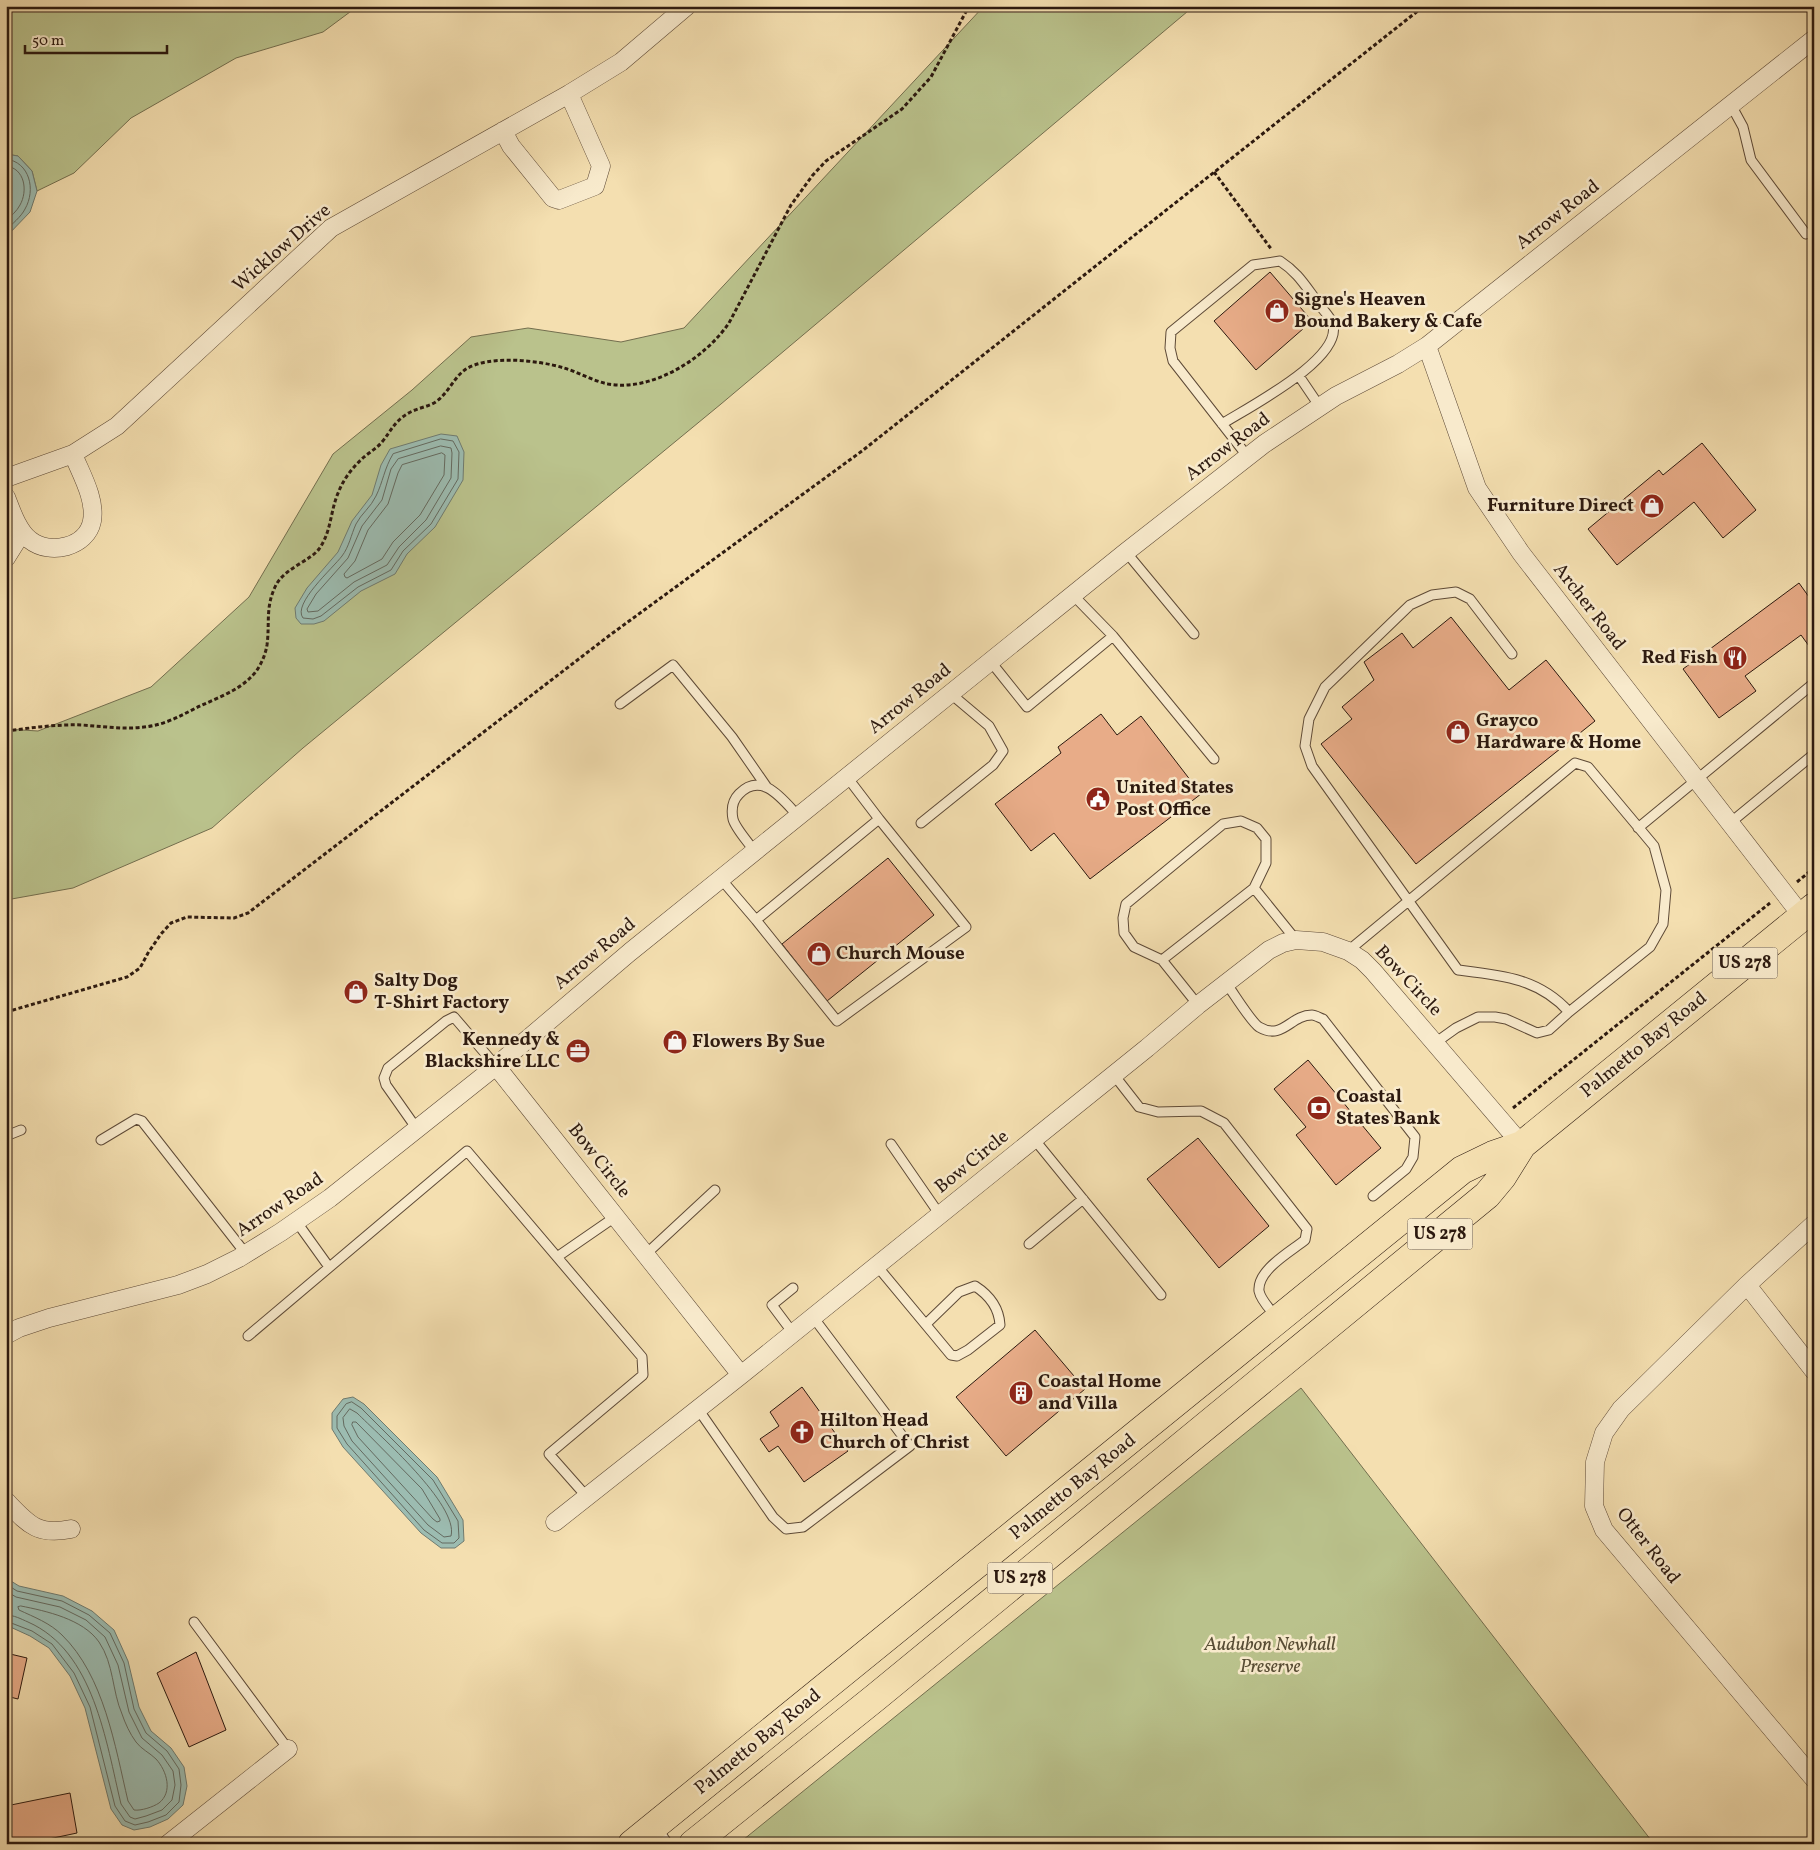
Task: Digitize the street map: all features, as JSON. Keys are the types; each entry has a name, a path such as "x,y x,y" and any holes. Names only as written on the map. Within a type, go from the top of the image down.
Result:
{"highway":[{"name":"Palmetto Bay Road","path":"693,1844 884,1691 1487,1195 1502,1177 1522,1145 1808,912"},
{"name":"Palmetto Bay Road","path":"632,1844 662,1835 1278,1320 1462,1170 1493,1155 1522,1145"}],"street":[{"name":"Wicklow Drive","path":"6,478 73,454 118,426 331,228 569,94 621,62 687,6"},
{"name":"Arrow Road","path":"6,1334 49,1318 178,1284 207,1274 246,1254 330,1198 496,1066 630,952 1126,552 1264,444 1362,381 1398,364 1426,346 1814,39"},
{"path":"503,131 511,146 553,198 559,200 595,186 601,166 569,94"},
{"name":"Archer Road","path":"1426,346 1470,472 1484,500 1521,553 1696,780 1730,823 1808,912"},
{"path":"6,496 28,540 48,548 56,548 69,546 82,538 90,529 93,519 91,501 73,454"},
{"path":"6,558 16,542 20,527"},
{"name":"Bow Circle","path":"496,1066 741,1375 1114,1075 1198,1005 1269,950 1284,943 1296,940 1323,942 1338,946 1362,960 1522,1145"},
{"name":"Otter Road","path":"1814,1224 1747,1285 1621,1409 1604,1433 1595,1462 1594,1506 1604,1530 1814,1779"},
{"path":"1747,1285 1814,1371"},
{"path":"555,1522 741,1375"},
{"path":"6,1501 23,1518 39,1530 56,1532 71,1529"},
{"path":"168,1844 288,1749"}],"lane":[{"path":"1730,105 1743,127 1751,160 1806,234"},
{"path":"1222,424 1299,376 1324,353 1332,337 1332,323 1293,270 1280,261 1253,265 1171,332 1170,348 1173,361 1222,424 1248,457"},
{"path":"1299,376 1320,407"},
{"path":"1126,552 1194,634"},
{"path":"1512,654 1470,599 1456,592 1432,595 1410,605 1325,687 1309,719 1306,746 1312,766 1458,970 1499,975 1524,981 1557,998 1569,1012"},
{"path":"1074,595 1113,636 1214,759"},
{"path":"991,662 1027,707 1113,636"},
{"path":"620,704 673,665 732,737 766,786 779,796 798,817"},
{"path":"1638,828 1814,683"},
{"path":"921,823 993,765 1003,751 989,726 951,694"},
{"path":"1730,823 1814,754"},
{"path":"1348,951 1575,763 1588,767 1654,846 1666,890 1664,924 1650,947 1549,1030 1537,1033 1495,1017 1478,1017 1456,1028 1435,1043"},
{"path":"721,879 838,1021 966,927 847,777"},
{"path":"755,852 734,821 732,805 736,797 744,789 757,784 766,786"},
{"path":"756,920 879,819"},
{"path":"1162,960 1254,888 1266,863 1266,839 1258,828 1241,821 1223,824 1126,904 1123,918 1124,933 1134,947 1162,960 1198,1005"},
{"path":"1254,888 1296,940"},
{"path":"1226,983 1257,1026 1271,1032 1284,1029 1297,1019 1312,1015 1323,1019 1415,1137 1413,1157 1406,1169 1373,1196"},
{"path":"417,1129 386,1085 384,1078 388,1068 446,1021 454,1017 496,1066"},
{"path":"1114,1075 1139,1107 1158,1112 1201,1111 1224,1123 1307,1230 1305,1240 1266,1271 1260,1280 1259,1292 1278,1320"},
{"path":"101,1140 136,1118 142,1121 246,1254"},
{"path":"6,1136 21,1130"},
{"path":"1034,1139 1161,1295"},
{"path":"891,1144 940,1215"},
{"path":"248,1336 467,1151 642,1357 643,1375 549,1454 587,1497"},
{"path":"645,1255 715,1190"},
{"path":"1030,1244 1083,1199"},
{"path":"557,1257 615,1217"},
{"path":"296,1222 329,1268"},
{"path":"877,1266 951,1355 957,1356 968,1350 1000,1324 995,1305 984,1292 975,1286 959,1292 926,1324"},
{"path":"793,1288 772,1305 793,1333"},
{"path":"698,1409 773,1517 786,1529 803,1527 910,1446 813,1317"},
{"path":"194,1622 288,1749"}],"path":[{"path":"6,731 81,725 120,729 147,728 167,722 228,693 250,678 261,665 267,646 268,604 278,582 296,565 318,551 328,533 338,492 351,470 382,443 393,424 408,413 435,402 448,391 465,370 479,364 510,360 533,361 562,367 607,384 626,385 647,382 684,366 719,338 791,206 812,176 826,160 853,140 902,109 931,77 969,6"},
{"path":"6,1012 127,977 140,968 148,953 171,922 187,917 234,918 248,913 610,635 862,451 1424,6"},
{"path":"1214,172 1280,261"}],"green space":[{"path":"6,6 358,6 323,32 236,58 131,118 74,173 37,191 32,171 18,156 6,154"},
{"path":"984,6 1194,6 721,404 303,748 212,828 73,888 6,900 6,729 38,731 151,687 249,597 333,454 412,390 471,337 528,328 621,342 684,328"},
{"name":"Audubon Newhall Preserve","path":"1301,1388 1654,1844 738,1844"}],"water":[{"path":"6,154 18,156 32,171 37,191 30,212 6,237"},
{"path":"441,434 457,436 464,452 463,480 435,527 407,554 395,574 361,591 324,621 314,624 301,624 296,618 295,608 307,588 338,552 352,521 372,495 381,465 390,449"},
{"path":"353,1397 364,1404 437,1477 463,1520 464,1541 455,1548 441,1548 421,1533 343,1447 332,1429 332,1413 343,1399"},
{"path":"6,1578 19,1586 63,1596 92,1611 114,1630 128,1661 139,1707 151,1731 171,1748 184,1767 187,1786 183,1805 168,1819 150,1827 134,1830 122,1825 111,1809 85,1708 70,1676 49,1648 30,1636 6,1625"}],"building":[{"path":"1270,272 1312,321 1256,370 1214,321"},
{"name":"Furniture Direct","path":"1702,443 1756,510 1723,538 1694,502 1617,565 1588,529 1659,470 1663,475"},
{"name":"Red Fish","path":"1799,583 1814,604 1814,643 1809,646 1801,635 1745,676 1756,691 1719,718 1683,669"},
{"name":"Grayco Hardware & Home","path":"1451,617 1509,690 1546,660 1595,721 1416,864 1321,744 1352,719 1342,707 1374,680 1364,662 1402,633 1413,648"},
{"name":"United States Post Office","path":"1101,714 1117,735 1141,716 1201,794 1090,879 1054,833 1031,851 995,804 1061,753 1058,747"},
{"path":"888,858 934,915 827,1001 782,944"},
{"name":"Coastal States Bank","path":"1308,1060 1381,1148 1336,1185 1296,1135 1306,1127 1274,1089"},
{"path":"1198,1138 1269,1226 1219,1268 1147,1179"},
{"name":"Coastal Home and Villa","path":"1035,1330 1085,1389 1006,1456 956,1397"},
{"name":"Hilton Head Church of Christ","path":"802,1387 848,1451 804,1482 778,1446 769,1452 760,1439 779,1426 770,1412"},
{"path":"196,1652 226,1730 189,1747 157,1673"},
{"path":"6,1653 27,1658 18,1699 6,1696"},
{"path":"70,1793 77,1833 25,1844 6,1844 6,1806"}],"place":[{"name":"Signe's Heaven Bound Bakery & Cafe","path":"1277,311"},
{"name":"Furniture Direct","path":"1652,506"},
{"name":"Red Fish","path":"1735,658"},
{"name":"Grayco Hardware & Home","path":"1458,732"},
{"name":"United States Post Office","path":"1098,799"},
{"name":"Church Mouse","path":"819,954"},
{"name":"Salty Dog T-Shirt Factory","path":"356,992"},
{"name":"Flowers By Sue","path":"675,1042"},
{"name":"Kennedy & Blackshire LLC","path":"578,1051"},
{"name":"Coastal States Bank","path":"1319,1108"},
{"name":"Coastal Home and Villa","path":"1021,1393"},
{"name":"Hilton Head Church of Christ","path":"802,1432"}]}
